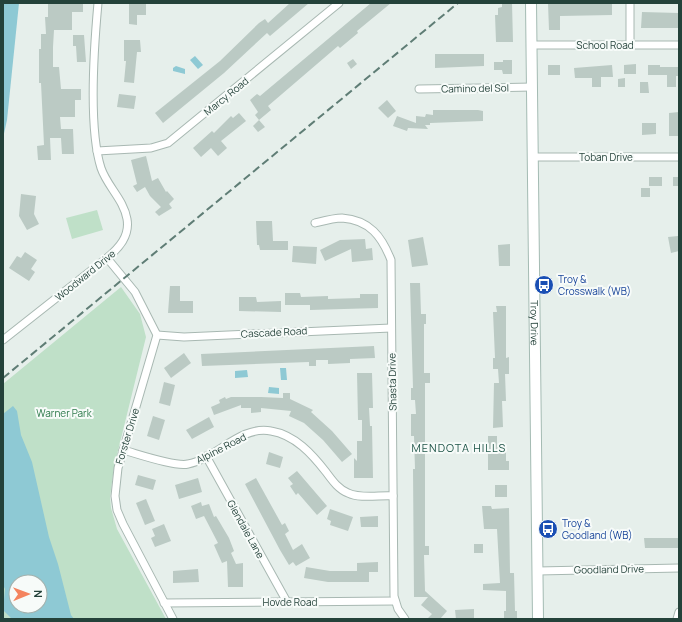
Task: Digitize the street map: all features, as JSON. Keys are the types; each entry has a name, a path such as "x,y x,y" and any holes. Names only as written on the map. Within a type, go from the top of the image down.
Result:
{"street":[{"name":"Woodward Drive","path":"3,340 107,258 124,240 128,220 120,201 101,169 97,151 93,101 98,3"},
{"name":"Marcy Road","path":"97,151 151,148 168,143 339,3"},
{"name":"Troy Drive","path":"531,3 538,619"},
{"path":"630,3 630,45"},
{"name":"School Road","path":"531,45 679,45"},
{"name":"Camino del Sol","path":"419,89 532,87"},
{"name":"Toban Drive","path":"533,157 679,156"},
{"name":"Shasta Drive","path":"314,223 342,218 368,226 379,235 385,244 391,260 395,601"},
{"path":"107,258 135,292 157,335"},
{"name":"Cascade Road","path":"157,335 184,337 391,328"},
{"name":"Forster Drive","path":"157,335 123,450 116,483 115,496 117,510 173,619"},
{"name":"Alpine Road","path":"123,450 183,465 189,464 206,456 239,437 255,432 271,430 298,442 320,465 335,484 346,492 354,495 393,496"},
{"name":"Glendale Lane","path":"206,456 286,602"},
{"name":"Goodland Drive","path":"538,571 679,568"},
{"path":"395,601 398,609 405,619"},
{"name":"Hovde Road","path":"164,603 395,601"},
{"path":"677,619 679,612"}],"green space":[{"path":"97,210 103,230 72,239 66,218"},
{"name":"Warner Park","path":"121,287 140,314 146,337 114,467 110,497 111,508 117,529 166,619 3,619 3,384"}],"water":[{"path":"3,3 19,3 7,120 3,138"},
{"path":"195,56 203,65 198,69 190,60"},
{"path":"176,66 185,69 185,74 173,71 173,68"},
{"path":"280,368 286,368 287,380 281,380"},
{"path":"247,370 248,377 235,378 235,371"},
{"path":"269,387 279,388 279,394 268,393"},
{"path":"13,406 17,411 21,435 32,462 49,537 58,564 71,615 74,619 12,619 3,610 5,589 3,585 3,414"}],"building":[{"path":"48,3 83,3 83,12 72,12 72,30 54,30 53,47 53,67 59,67 61,89 81,89 81,100 75,100 75,117 60,117 61,129 73,129 74,154 62,154 61,138 50,138 51,160 38,160 37,146 44,145 41,83 39,83 39,49 41,49 41,34 46,34 45,17 48,17"},
{"path":"129,3 146,3 146,15 137,15 137,25 129,24"},
{"path":"290,3 309,3 270,36 267,33 224,73 163,123 155,113 220,61 259,23 265,19 268,23"},
{"path":"371,3 391,3 357,31 358,33 340,48 338,46 268,106 271,110 259,120 255,115 258,112 250,100 257,94 260,96"},
{"path":"502,3 512,3 513,42 496,42 495,15 498,15 498,8 502,7"},
{"path":"548,3 612,3 612,15 560,16 560,30 549,30"},
{"path":"642,12 679,13 679,28 641,28"},
{"path":"73,35 84,35 86,62 77,62 76,46 73,46"},
{"path":"124,40 140,40 141,52 137,52 134,83 124,82 126,61 124,61"},
{"path":"435,54 484,54 484,66 435,68"},
{"path":"353,59 357,64 351,69 347,63"},
{"path":"503,60 512,60 512,74 503,74 502,70 494,70 494,62 503,62"},
{"path":"636,64 636,74 624,74 624,65"},
{"path":"548,65 560,65 560,75 548,75"},
{"path":"612,65 613,77 601,77 601,87 592,87 592,78 575,78 574,68"},
{"path":"648,65 660,65 660,67 679,67 679,76 676,76 676,87 667,87 667,75 648,75"},
{"path":"625,78 625,87 618,87 618,79"},
{"path":"640,82 648,82 649,93 640,93"},
{"path":"119,94 136,96 134,109 117,107"},
{"path":"387,100 396,111 388,118 378,108"},
{"path":"433,110 483,111 483,121 430,123 430,125 425,125 428,129 408,128 407,131 393,126 397,116 416,123 416,116 425,117 426,114 433,115"},
{"path":"679,112 679,136 669,136 669,113"},
{"path":"239,113 246,121 221,141 227,148 218,156 211,148 201,157 193,148 212,131 214,133 231,116 233,118"},
{"path":"259,120 265,127 258,132 253,126"},
{"path":"642,123 656,123 656,134 642,135"},
{"path":"146,156 152,181 158,178 166,192 167,191 174,199 169,204 172,208 159,216 155,212 161,207 150,196 145,187 137,192 133,186 137,184 131,160"},
{"path":"649,177 662,177 662,186 649,186"},
{"path":"673,177 679,177 679,186 673,186"},
{"path":"641,188 650,188 650,197 641,197"},
{"path":"21,194 36,196 34,214 39,224 27,230 19,216"},
{"path":"256,221 272,221 273,241 288,241 288,250 260,250 259,245 257,245"},
{"path":"678,236 679,251 671,253 668,237"},
{"path":"423,237 428,265 412,267 408,240"},
{"path":"365,239 366,249 372,248 373,260 352,262 351,249 325,261 320,250 340,240"},
{"path":"510,244 510,266 499,266 498,245"},
{"path":"293,246 317,247 316,264 292,262"},
{"path":"25,252 37,260 31,269 35,272 29,281 9,268 17,256 21,258"},
{"path":"410,283 420,283 421,314 426,314 426,324 424,324 424,373 430,373 430,383 425,383 425,546 429,546 429,555 424,555 425,591 447,611 440,619 427,619 432,614 421,605 428,597 414,597 413,469 415,469 414,436 411,436 411,414 416,414 415,400 411,400 411,388 413,388"},
{"path":"170,286 180,286 180,301 193,301 193,313 168,313"},
{"path":"285,293 300,293 301,297 328,296 328,299 360,298 360,294 378,294 378,308 310,310 310,305 285,305"},
{"path":"239,297 256,297 257,302 281,301 281,312 239,311"},
{"path":"496,306 506,306 506,358 509,357 509,374 505,374 506,401 502,401 503,427 493,428 494,383 499,383 498,369 493,369 493,358 495,358 493,312 497,312"},
{"path":"374,346 375,358 350,359 350,363 328,364 328,360 316,360 316,366 309,366 309,362 202,366 201,354"},
{"path":"184,353 191,363 171,378 164,368"},
{"path":"357,373 372,373 373,408 369,408 370,426 372,426 373,478 354,478 354,458 357,461 357,441 362,441 362,420 358,420"},
{"path":"164,382 175,385 170,406 159,403"},
{"path":"283,393 290,393 290,399 313,410 311,412 332,431 352,454 342,462 323,440 304,423 289,416 291,411 261,408 261,412 251,413 251,408 241,408 241,405 214,415 211,407 220,403 219,400 225,397 226,399 231,397 283,398"},
{"path":"153,416 165,420 159,440 147,436"},
{"path":"209,417 214,427 192,439 186,430"},
{"path":"488,436 497,436 497,447 506,447 506,461 509,461 509,470 488,470"},
{"path":"269,452 283,457 280,468 266,464"},
{"path":"297,471 327,506 317,515 298,493 296,495 290,486 293,484 288,478"},
{"path":"138,475 156,480 153,490 135,485"},
{"path":"198,478 202,492 179,499 175,485"},
{"path":"256,478 282,525 285,523 289,531 285,534 293,550 302,544 310,558 296,566 293,562 289,565 245,484"},
{"path":"495,485 507,485 507,497 495,497"},
{"path":"146,499 155,521 145,525 136,503"},
{"path":"201,502 202,506 209,504 214,517 216,516 229,538 234,551 231,553 236,564 243,563 243,587 228,587 227,561 222,563 214,545 218,543 204,516 196,519 191,506"},
{"path":"482,506 491,506 492,509 509,508 510,573 514,573 515,611 517,611 517,619 504,619 504,611 506,611 506,591 483,590 483,584 500,583 497,529 484,529"},
{"path":"330,509 353,517 348,531 330,525 331,521 327,519"},
{"path":"378,516 378,527 361,527 360,517"},
{"path":"164,524 171,541 155,547 151,538 155,536 152,529"},
{"path":"644,538 679,538 679,548 645,548"},
{"path":"474,544 483,544 483,553 474,553"},
{"path":"378,562 378,572 369,572 369,582 328,582 304,578 306,567 330,571 357,571 357,563"},
{"path":"198,569 199,582 173,583 173,571"},
{"path":"474,609 474,619 456,619 455,610"}],"railway":[{"path":"3,378 458,3"}],"place":[{"name":"Troy & Crosswalk (WB)","path":"544,285"},
{"name":"Troy & Goodland (WB)","path":"548,529"}],"district":[{"name":"MENDOTA HILLS","path":"459,448"}]}
